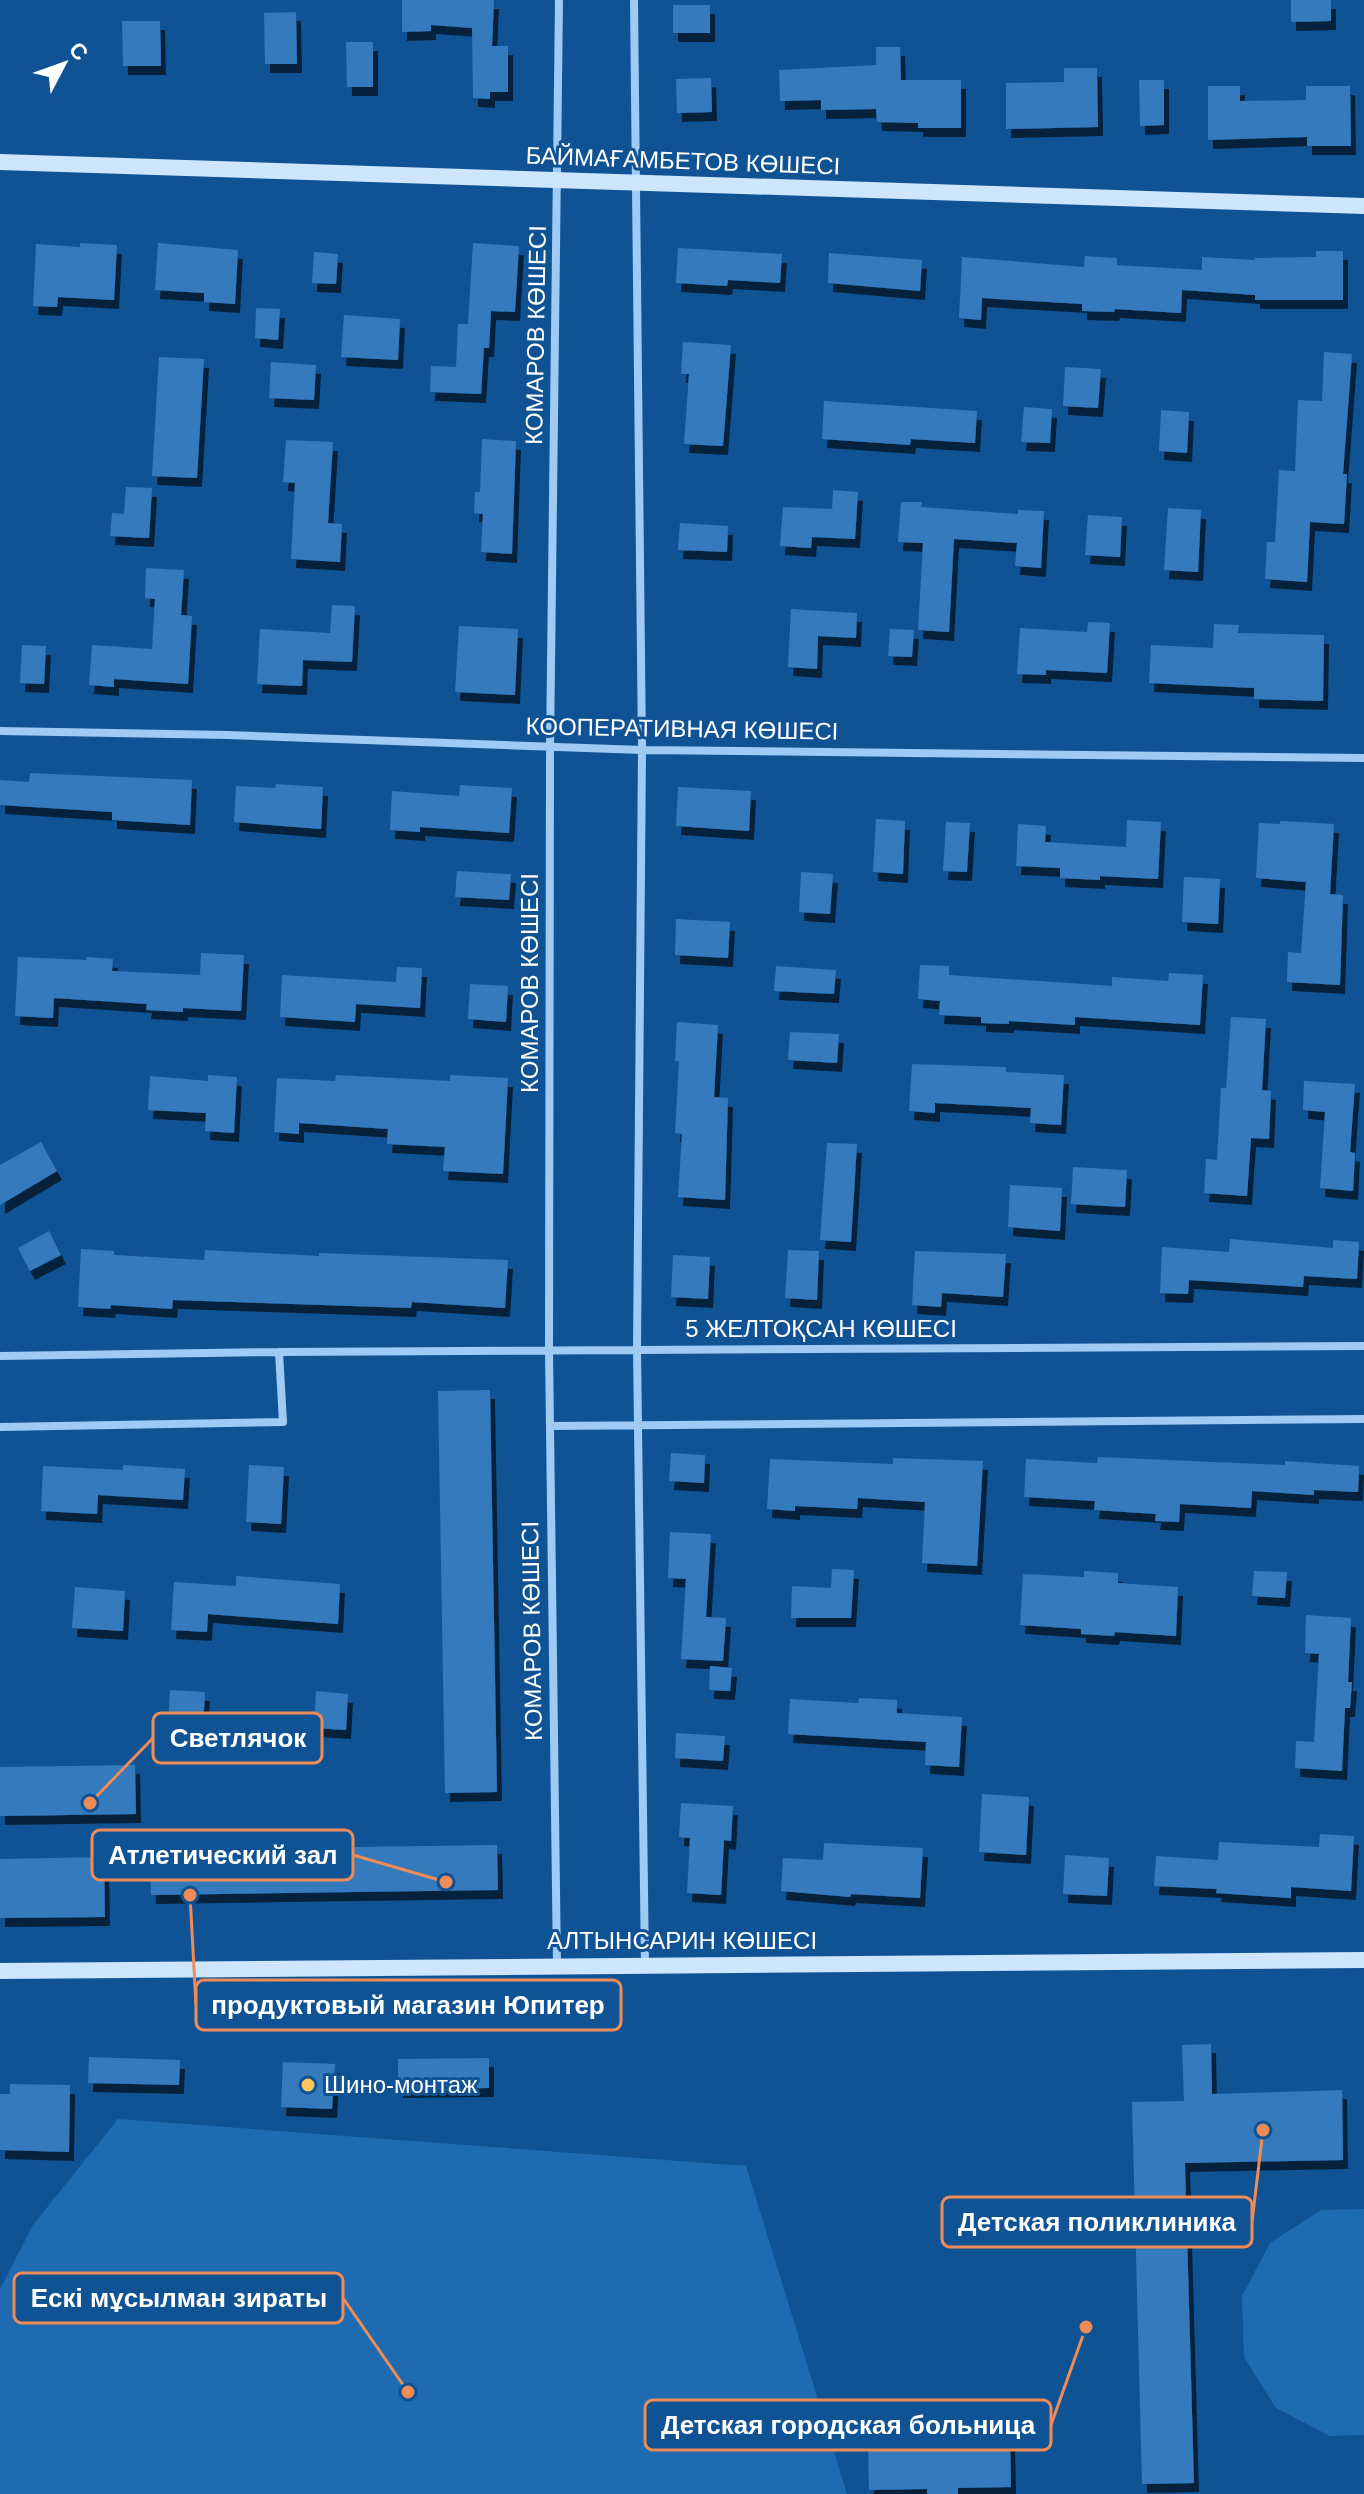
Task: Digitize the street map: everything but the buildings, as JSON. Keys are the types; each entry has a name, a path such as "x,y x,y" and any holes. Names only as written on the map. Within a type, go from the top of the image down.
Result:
{"street":[{"name":"КОМАРОВ КӨШЕСІ","path":"557,1966 549,1351 550,748 559,0"},
{"path":"634,0 642,750 637,1426 645,1966"},
{"name":"БАЙМАҒАМБЕТОВ КӨШЕСІ","path":"0,162 1364,206"},
{"name":"КООПЕРАТИВНАЯ КӨШЕСІ","path":"0,731 228,735 642,750 1364,758"},
{"name":"5 ЖЕЛТОҚСАН КӨШЕСІ","path":"0,1356 1364,1346"},
{"path":"0,1427 283,1422 279,1352"},
{"path":"550,1426 1364,1419"},
{"name":"АЛТЫНСАРИН КӨШЕСІ","path":"0,1971 1364,1960"}],"shaded area":[{"path":"118,2119 746,2166 847,2494 0,2494 0,2289 33,2225"},
{"path":"1364,2209 1364,2435 1330,2436 1276,2408 1244,2357 1242,2296 1270,2243 1321,2210"}],"place":[{"name":"Светлячок","path":"90,1803"},
{"name":"Атлетический зал","path":"446,1882"},
{"name":"продуктовый магазин Юпитер","path":"190,1895"},
{"name":"Шино-монтаж","path":"308,2085"},
{"name":"Детская поликлиника","path":"1263,2130"},
{"name":"Детская городская больница","path":"1086,2327"},
{"name":"Ескі мұсылман зираты","path":"408,2392"}]}
